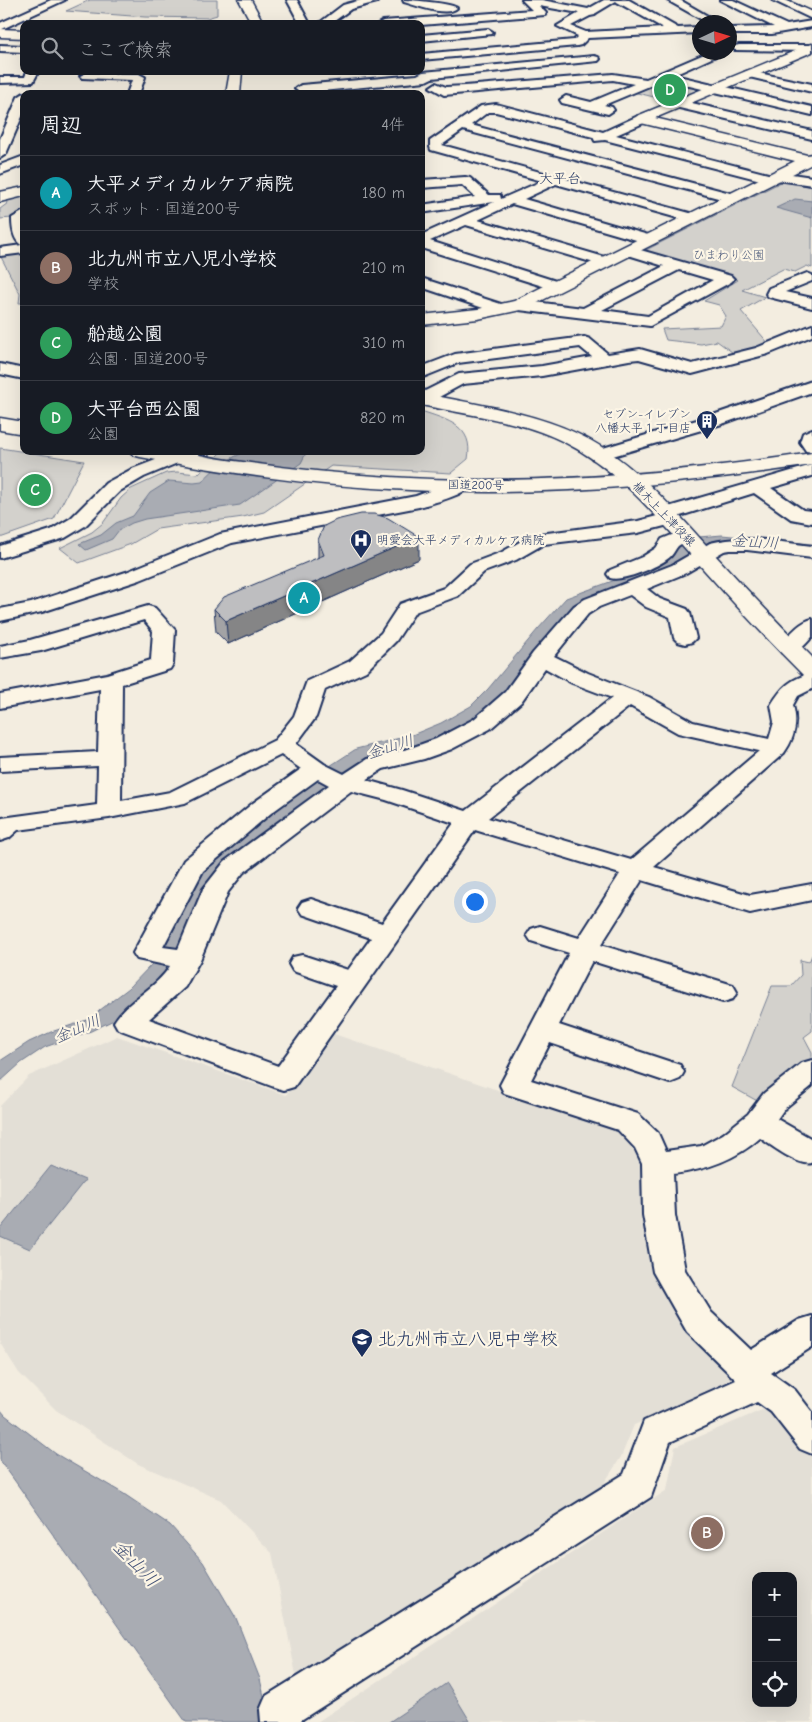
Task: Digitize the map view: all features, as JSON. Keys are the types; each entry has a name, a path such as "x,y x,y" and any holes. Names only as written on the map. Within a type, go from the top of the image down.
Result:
{"main road":[{"path":"245,0 256,20"},
{"path":"0,33 19,34"},
{"path":"642,119 812,48"},
{"path":"233,90 235,75"},
{"path":"642,119 811,159"},
{"path":"425,320 501,310 519,305 811,159"},
{"path":"0,197 20,192"},
{"name":"植木上上津役線","path":"425,400 547,428 571,438 600,455 644,490 693,545 812,671"},
{"path":"0,424 20,427"},
{"name":"国道200号","path":"183,455 210,464 309,476 398,483 462,485 541,485 633,481 810,461"}],"street":[{"path":"0,27 60,0"},
{"path":"292,0 303,20"},
{"path":"329,20 348,8 373,0"},
{"path":"408,0 432,6 467,7"},
{"path":"528,0 594,13"},
{"path":"425,21 541,13 528,0"},
{"path":"602,48 582,42 558,26 594,13 612,0"},
{"path":"621,0 676,31"},
{"path":"672,0 700,15"},
{"path":"725,0 786,29"},
{"path":"777,0 812,16"},
{"path":"511,14 521,24"},
{"path":"613,24 628,33"},
{"path":"737,31 786,29 812,24"},
{"path":"425,57 582,42 628,33 692,30"},
{"path":"425,38 497,31"},
{"path":"0,43 19,34"},
{"path":"582,42 594,59 613,77"},
{"path":"0,48 20,49"},
{"path":"737,48 812,48"},
{"path":"425,75 594,59"},
{"path":"592,106 666,77 703,60"},
{"path":"749,74 806,86 812,80"},
{"path":"301,88 423,75 431,90 444,91 613,77 648,83"},
{"path":"0,80 31,76 26,90"},
{"path":"86,77 139,77 134,90"},
{"path":"666,77 812,111"},
{"path":"8,97 20,96"},
{"path":"566,100 642,119"},
{"path":"679,104 812,135"},
{"path":"692,218 436,147 435,144 485,108 496,108 775,177 812,182"},
{"path":"0,115 20,114 0,154"},
{"path":"523,171 642,119"},
{"path":"462,126 733,198"},
{"path":"0,170 20,162"},
{"path":"425,238 555,180"},
{"path":"425,184 465,181 484,198"},
{"path":"425,208 484,198 514,199 650,240"},
{"path":"465,220 606,262"},
{"path":"425,244 557,286"},
{"path":"0,252 20,250"},
{"path":"519,305 650,321 726,279 630,250"},
{"path":"587,312 677,265"},
{"path":"808,278 774,292 774,294 812,303"},
{"path":"425,283 501,310"},
{"path":"425,397 459,380 542,371 640,354 692,369 762,351 812,330"},
{"path":"425,371 455,359 584,342 605,360"},
{"path":"600,455 716,420 812,386"},
{"path":"0,833 11,823 109,811 177,798 283,745 305,717 315,686 358,666 389,637 407,608 451,592 477,568 509,556 539,539 638,527 757,487 810,461 809,437 812,434"},
{"path":"0,552 58,534 78,522 113,487 138,473 183,455"},
{"path":"0,615 35,608 133,576 227,538 419,501 462,485"},
{"path":"757,487 798,515 812,517"},
{"path":"173,958 146,953 193,866 262,808 330,776 416,754 444,744 482,724 513,697 541,658 581,610 625,580 679,569 693,545 747,544 812,552"},
{"path":"625,580 653,603 680,612 685,638"},
{"path":"0,652 33,646 148,612 164,630 162,664 111,680 0,701"},
{"path":"790,648 812,625"},
{"path":"541,658 580,678 656,710 686,728 738,738 776,748"},
{"path":"109,811 111,680"},
{"path":"812,680 790,692 782,705 786,716 784,733 776,748 636,868 585,949 514,1085 628,1122 647,1140 657,1162 659,1215 669,1272 699,1322 754,1377 782,1401 812,1438"},
{"path":"330,776 234,868 216,889 173,958 175,980 128,1022 284,1078 469,820 627,697"},
{"path":"283,745 330,776 469,820 636,868 750,904 812,892"},
{"path":"0,764 109,758"},
{"path":"311,908 388,934"},
{"path":"540,935 723,992"},
{"path":"302,964 353,982"},
{"path":"542,1030 670,1072"},
{"path":"657,1162 692,1161 717,1153 741,1137 758,1122 774,1101 812,1070"},
{"path":"758,1122 808,1152 812,1152"},
{"path":"281,1722 280,1710 638,1485 656,1432 754,1377 811,1330"}],"shaded area":[{"name":"北九州市立八児中学校","path":"331,1033 623,1133 637,1146 643,1163 643,1215 654,1275 688,1330 739,1382 634,1425 621,1457 599,1491 297,1680 272,1553 221,1500 138,1464 56,1410 19,1373 0,1343 0,1106 29,1076 117,1036 286,1095"},
{"path":"762,1410 778,1414 812,1453 812,1722 317,1722 667,1490 675,1447"}],"green space":[{"path":"90,0 217,0 217,15 207,18 145,17 66,11"},
{"path":"667,79 708,89 675,102 633,92"},
{"name":"ひまわり公園","path":"785,180 812,187 812,268 807,266 795,272 783,269 742,290 765,297 741,311 769,344 736,355 717,341 701,344 666,340 662,329 721,326 726,316 719,305 704,301 738,280 647,252 646,250"},
{"path":"20,197 20,213 12,218 0,219 0,209 8,203 7,200"},
{"path":"20,252 20,294 0,255"},
{"path":"425,412 457,426 467,439 469,448 468,459 451,473 331,466 264,512 243,517 157,529 131,544 79,563 60,548 92,532 103,523 121,498 131,489 166,473 198,474 218,455 425,455"},
{"path":"0,448 20,451 20,455 45,455 84,461 54,519 0,538"},
{"path":"812,955 812,1031 804,1037 812,1052 812,1058 761,1103 732,1087 772,986 791,986 801,975 800,960 809,962"}],"water":[{"path":"795,199 812,201 812,218 776,208"},
{"path":"305,455 301,463 240,505 145,519 132,523 119,530 112,539 86,550 79,544 101,535 116,523 133,516 150,493 169,481 202,482 211,472 235,456"},
{"name":"金山川","path":"722,535 812,544 812,549 745,542 591,598 493,707 451,735 420,746 368,759 227,861 209,880 181,951 171,968 122,1016 91,1031 45,1047 21,1063 0,1082 0,1061 29,1042 51,1032 87,1020 129,988 152,964 204,868 313,777 356,749 412,735 441,723 471,706 488,689 566,598 659,564 677,546 699,537"},
{"path":"51,1166 85,1180 30,1249 0,1236 0,1229"},
{"name":"金山川","path":"0,1409 5,1415 56,1454 124,1494 170,1525 203,1562 236,1618 260,1679 270,1722 186,1722 0,1460"},
{"path":"447,1683 470,1721 389,1722"}],"building":[{"path":"361,514 374,514 388,518 419,537 226,621 214,609 224,597 324,555 318,540 324,526 336,520"}],"place":[{"name":"大平台西公園","path":"670,90"},
{"name":"セブン-イレブン 八幡大平１丁目店","path":"707,440"},
{"name":"船越公園","path":"35,490"},
{"name":"明愛会大平メディカルケア病院","path":"361,559"},
{"name":"大平メディカルケア病院","path":"304,598"},
{"name":"北九州市立八児中学校","path":"362,1358"},
{"name":"北九州市立八児小学校","path":"707,1533"}],"district":[{"name":"大平台","path":"560,178"}]}
